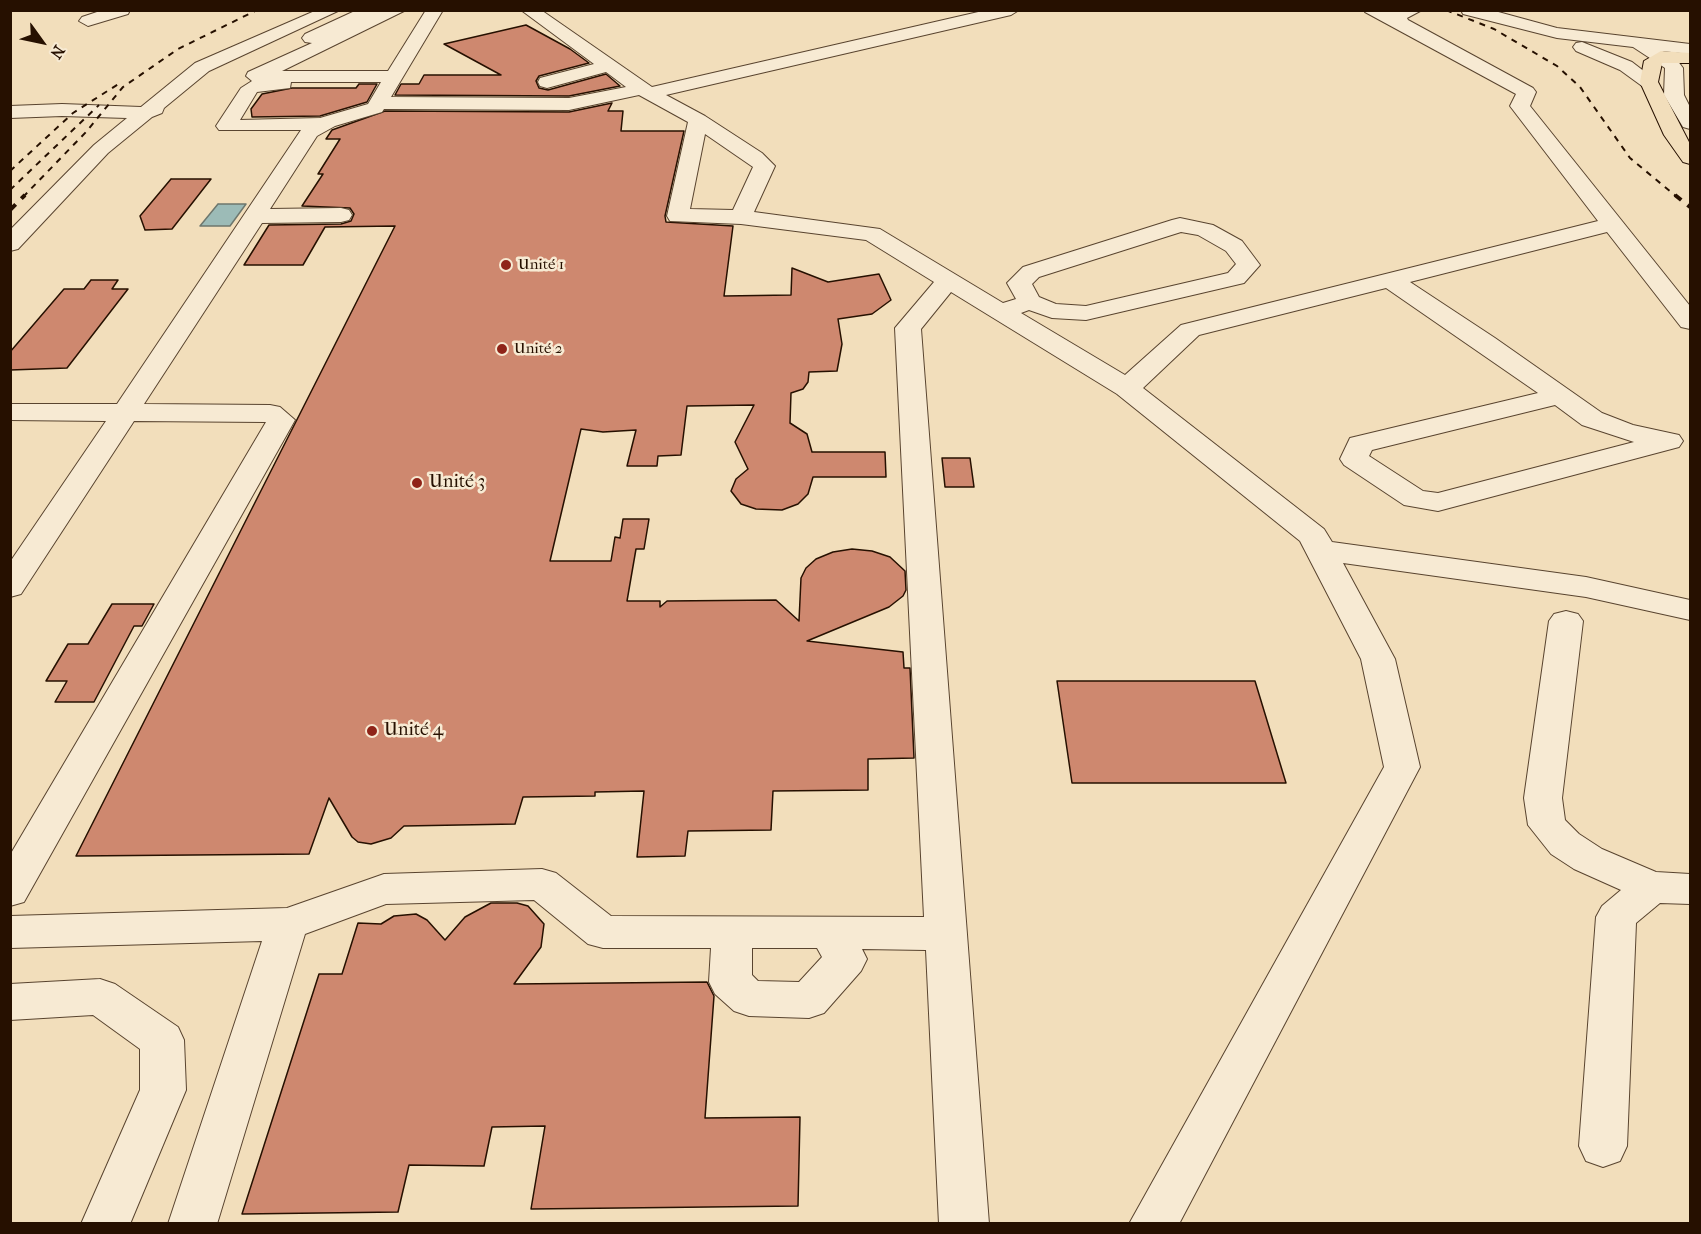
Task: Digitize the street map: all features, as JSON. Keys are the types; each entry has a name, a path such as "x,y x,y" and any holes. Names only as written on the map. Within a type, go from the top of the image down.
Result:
{"main road":[{"path":"1690,58 1664,57 1649,82 1674,135 1690,159"}],"street":[{"path":"88,21 122,10"},
{"path":"146,113 179,70 231,37 290,10"},
{"path":"207,75 250,38 311,10"},
{"path":"10,244 101,149 146,113 207,75 332,10"},
{"path":"12,114 62,110 146,113 281,42 351,10"},
{"path":"232,74 372,10"},
{"path":"394,77 255,76 398,10"},
{"path":"10,587 310,132 324,123 351,84 260,84 250,88 226,126 324,123 375,108 435,10"},
{"path":"529,10 645,91 698,120 756,157 764,166 741,217"},
{"path":"380,103 569,104 645,91 1011,10"},
{"path":"1375,10 1373,12 1407,17 1526,92 1520,106 1690,322"},
{"path":"1469,10 1563,38 1626,66 1649,82"},
{"path":"1499,10 1523,25"},
{"path":"1664,57 1690,34"},
{"path":"1563,38 1636,43 1664,57 1690,66"},
{"path":"1563,38 1664,57 1690,51"},
{"path":"1664,57 1674,95 1690,123"},
{"path":"547,82 609,66"},
{"path":"698,120 678,216 741,217 872,234 1127,388 1313,536 1378,659 1402,766 1153,1224"},
{"path":"255,216 341,215"},
{"path":"1127,388 1190,330 1612,224"},
{"path":"1000,312 1030,302 1052,311 1086,313 1236,278 1248,265 1234,246 1205,230 1180,225 1031,272 1019,283 1030,302"},
{"path":"1389,279 1592,419 1625,431 1680,438"},
{"path":"948,280 908,328 964,1224"},
{"path":"1559,396 1360,444 1354,459 1415,499 1438,502 1680,438"},
{"path":"10,412 270,413 281,420 10,891"},
{"path":"1320,550 1586,586 1690,610"},
{"path":"1566,621 1543,798 1547,825 1565,844 1588,859 1671,888"},
{"path":"10,932 288,924 384,889 542,884 603,932 946,934"},
{"path":"1603,1146 1616,917 1671,888"},
{"path":"192,1224 288,924"},
{"path":"732,934 730,982 749,998 809,1000 846,959 829,932"},
{"path":"10,1002 100,997 162,1040 163,1090 105,1224"}],"water":[{"path":"218,204 246,204 230,226 200,226"}],"building":[{"path":"526,25 570,49 589,63 539,76 536,81 539,88 548,90 606,74 620,86 569,96 395,95 401,84 419,84 424,75 501,75 444,44"},
{"path":"359,84 377,84 367,102 320,116 252,117 251,109 262,94 292,88 356,88"},
{"path":"612,103 608,111 623,111 621,131 684,131 665,216 666,222 733,226 724,296 791,295 792,268 828,282 879,274 891,300 872,314 838,319 842,344 837,371 809,372 808,382 803,389 791,393 790,423 807,434 812,452 885,452 886,477 813,477 808,494 798,504 782,510 756,509 741,504 731,491 736,479 748,469 735,442 754,405 687,406 681,455 658,456 657,466 627,466 636,430 603,432 581,429 550,561 611,561 615,537 620,538 623,519 649,519 644,549 636,549 627,601 660,601 660,607 667,601 776,600 799,621 801,578 806,568 816,559 833,552 852,549 872,551 890,557 905,571 906,590 903,596 889,607 807,641 903,652 904,668 910,668 914,758 868,759 868,790 773,791 771,830 688,831 685,856 637,857 644,791 595,792 595,796 523,797 515,824 404,826 391,838 371,844 358,842 352,837 329,798 309,854 76,856 395,226 325,227 303,265 244,265 269,225 341,224 351,221 354,214 350,208 302,206 323,174 318,174 340,139 326,139 332,130 385,111 569,112"},
{"path":"171,179 211,179 172,229 145,230 140,216"},
{"path":"91,280 118,280 112,289 128,289 67,368 10,370 10,352 64,289 84,289"},
{"path":"942,458 970,458 974,487 945,487"},
{"path":"112,604 154,604 142,626 134,626 94,702 55,702 67,681 46,681 68,644 88,644"},
{"path":"1057,681 1255,681 1286,783 1072,783"},
{"path":"491,903 517,903 528,906 544,924 541,947 514,984 707,982 714,996 705,1118 800,1117 798,1206 531,1209 545,1126 492,1127 484,1166 409,1165 398,1212 242,1214 319,974 342,974 358,923 381,924 394,916 416,914 427,920 445,940 465,917"}],"railway":[{"path":"23,197 86,132 123,87 178,49 257,10"},
{"path":"1446,10 1494,29 1557,66 1580,87 1630,158 1677,197"},
{"path":"10,171 73,113 120,83"},
{"path":"10,190 99,105"},
{"path":"1675,195 1690,207"},
{"path":"10,210 23,197"}],"place":[{"name":"Unité 1","path":"506,265"},
{"name":"Unité 2","path":"502,349"},
{"name":"Unité 3","path":"417,483"},
{"name":"Unité 4","path":"372,731"}]}
